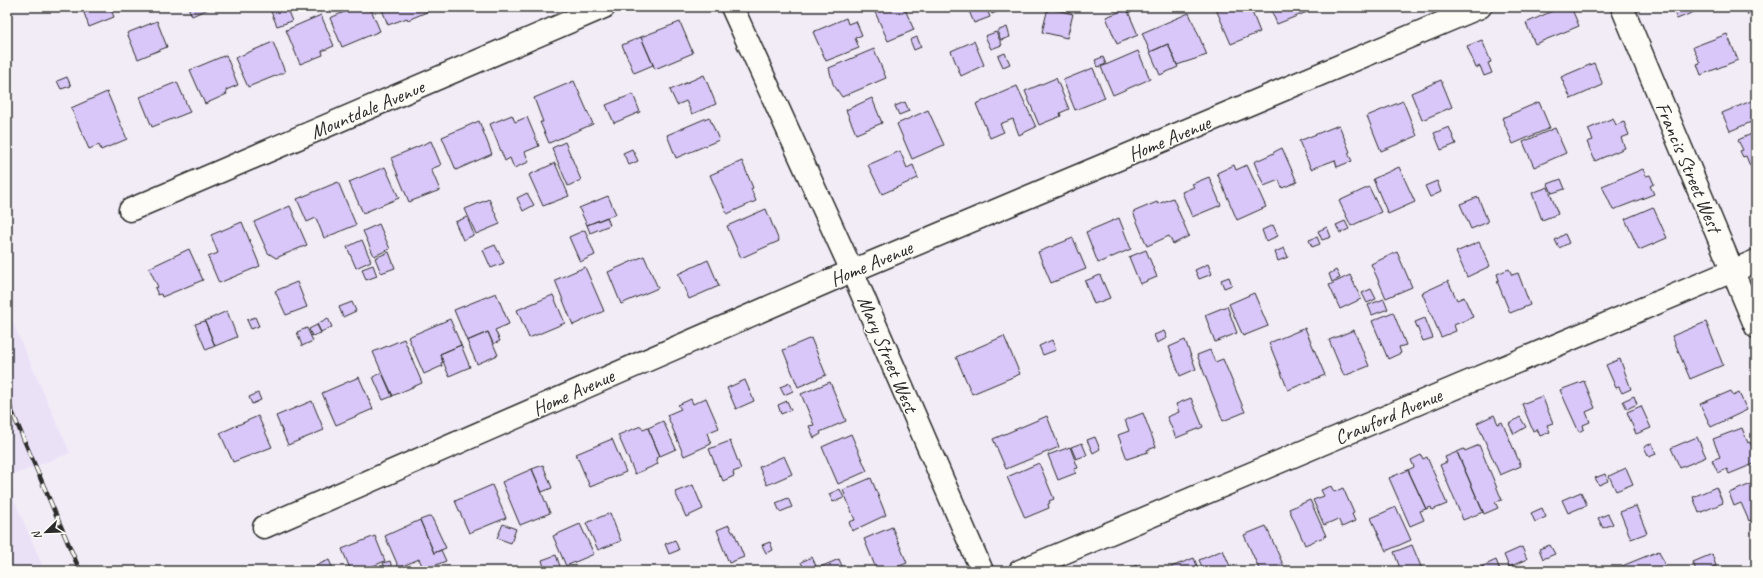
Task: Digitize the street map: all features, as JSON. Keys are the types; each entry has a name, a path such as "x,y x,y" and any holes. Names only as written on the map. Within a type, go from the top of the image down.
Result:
{"street":[{"name":"Mountdale Avenue","path":"130,210 604,7"},
{"name":"Mary Street West","path":"732,7 852,271 982,571"},
{"name":"Home Avenue","path":"264,527 852,271 1480,7"},
{"name":"Francis Street West","path":"1622,7 1756,327"},
{"name":"Crawford Avenue","path":"1020,571 1756,261"}],"shaded area":[{"path":"7,310 70,453 7,477"},
{"path":"7,484 45,571 7,571"}],"building":[{"path":"82,7 110,7 114,17 89,27"},
{"path":"188,7 209,7 210,8 192,16"},
{"path":"269,7 286,7 292,21 277,26"},
{"path":"356,7 370,7 380,31 342,47 330,18"},
{"path":"381,7 427,7 429,11 408,20 407,18 388,25"},
{"path":"881,7 904,7 914,30 888,41 874,10"},
{"path":"978,7 986,7 990,17 974,23 969,11"},
{"path":"989,7 1008,7 992,14"},
{"path":"1215,7 1250,7 1260,32 1231,44"},
{"path":"1270,7 1316,7 1317,8 1277,24"},
{"path":"1561,7 1571,7 1579,26 1535,44 1526,23"},
{"path":"1672,7 1706,7 1677,19"},
{"path":"1754,7 1756,12 1748,15 1746,10"},
{"path":"1048,8 1073,14 1067,38 1042,32"},
{"path":"1127,9 1138,35 1117,44 1106,17"},
{"path":"1189,13 1207,55 1177,65 1168,44 1150,52 1142,33"},
{"path":"321,15 334,46 322,51 323,55 300,64 286,30"},
{"path":"846,18 848,24 856,21 862,35 855,38 859,48 826,61 813,32"},
{"path":"157,21 167,47 138,59 127,33"},
{"path":"680,22 693,53 655,69 641,37"},
{"path":"1007,27 1010,37 1001,40 997,31"},
{"path":"996,32 1002,45 991,49 985,36"},
{"path":"1727,34 1738,60 1701,75 1697,64 1700,63 1693,47"},
{"path":"641,37 653,65 634,73 622,45"},
{"path":"917,37 921,47 914,50 910,40"},
{"path":"1482,40 1491,62 1488,63 1492,73 1484,76 1480,66 1476,68 1467,46"},
{"path":"974,41 984,65 961,76 951,51"},
{"path":"273,42 285,72 248,87 235,58"},
{"path":"1168,44 1178,67 1160,75 1150,52"},
{"path":"874,49 886,78 842,97 833,84 829,68"},
{"path":"1138,51 1150,79 1113,95 1101,67"},
{"path":"1005,53 1010,64 1003,67 998,56"},
{"path":"226,55 238,85 226,90 227,94 205,104 190,70"},
{"path":"1103,57 1106,64 1098,67 1095,60"},
{"path":"1594,63 1603,85 1571,99 1561,77"},
{"path":"1093,68 1105,98 1075,110 1063,80"},
{"path":"704,75 716,104 692,114 686,101 677,105 670,90"},
{"path":"67,77 71,86 61,89 57,81"},
{"path":"1056,78 1069,109 1060,113 1061,116 1039,125 1025,91"},
{"path":"1441,80 1452,107 1422,120 1411,93"},
{"path":"574,81 593,124 549,143 540,122 543,122 534,98"},
{"path":"177,82 190,112 152,127 140,97"},
{"path":"1017,86 1036,127 1019,135 1013,119 1000,124 1004,132 990,138 976,104"},
{"path":"107,92 127,139 101,150 99,145 89,149 71,108"},
{"path":"633,94 640,112 614,123 606,105"},
{"path":"872,98 882,123 856,134 846,110"},
{"path":"1756,99 1756,120 1730,131 1722,113"},
{"path":"1403,101 1417,136 1381,151 1367,116"},
{"path":"905,102 909,111 899,115 895,106"},
{"path":"1539,102 1550,128 1513,144 1502,118"},
{"path":"928,110 944,145 912,159 897,124"},
{"path":"512,115 515,122 527,117 539,146 525,152 529,162 514,168 510,158 505,161 490,124"},
{"path":"709,117 719,140 676,158 667,135"},
{"path":"1613,118 1616,125 1624,122 1629,135 1621,138 1625,148 1595,161 1587,142 1593,140 1588,129"},
{"path":"479,121 492,154 456,170 442,137"},
{"path":"1339,125 1352,161 1337,167 1335,160 1311,169 1299,141"},
{"path":"1449,127 1456,144 1441,150 1434,133"},
{"path":"1555,128 1566,153 1534,167 1523,142"},
{"path":"1756,132 1756,164 1750,166 1746,156 1743,157 1740,151 1743,150 1738,140"},
{"path":"431,141 441,165 431,169 440,190 409,202 391,158"},
{"path":"565,142 581,180 568,186 552,148"},
{"path":"1282,148 1297,182 1282,188 1279,180 1264,186 1254,162"},
{"path":"632,149 638,161 629,165 623,153"},
{"path":"900,151 907,168 913,165 918,178 882,194 868,165"},
{"path":"742,161 753,188 751,189 756,201 727,214 710,175"},
{"path":"555,163 569,196 543,206 529,175"},
{"path":"1234,165 1236,170 1247,165 1266,207 1237,220 1217,173"},
{"path":"385,167 399,198 363,213 349,182"},
{"path":"1399,167 1415,202 1388,214 1373,179"},
{"path":"1643,169 1646,176 1650,175 1654,184 1650,186 1654,194 1613,210 1602,186"},
{"path":"1209,177 1221,205 1192,217 1182,192 1194,187 1192,184"},
{"path":"1561,179 1565,189 1552,193 1548,184"},
{"path":"1437,181 1441,192 1430,197 1425,186"},
{"path":"338,182 356,225 324,238 316,218 307,222 297,199"},
{"path":"1369,187 1381,212 1351,226 1339,201"},
{"path":"1548,187 1558,214 1542,220 1532,193"},
{"path":"527,193 534,205 523,211 517,198"},
{"path":"608,196 616,214 587,225 579,208"},
{"path":"1478,197 1488,222 1471,229 1460,204"},
{"path":"1173,198 1189,236 1173,244 1169,236 1147,246 1133,212 1157,202 1158,204"},
{"path":"489,199 500,224 476,234 465,209"},
{"path":"290,206 307,245 276,258 268,253 254,222"},
{"path":"1653,207 1667,238 1639,250 1625,219"},
{"path":"766,209 779,241 741,258 727,226"},
{"path":"467,217 474,235 463,240 455,222"},
{"path":"607,217 610,225 590,233 587,225"},
{"path":"1119,218 1131,249 1098,263 1086,232"},
{"path":"1345,221 1349,229 1340,233 1336,225"},
{"path":"242,222 260,266 219,283 208,257 218,253 211,235"},
{"path":"379,224 390,249 374,256 363,231"},
{"path":"1273,225 1278,236 1266,241 1262,230"},
{"path":"1327,227 1331,237 1322,240 1318,231"},
{"path":"585,230 595,255 580,262 569,237"},
{"path":"1565,234 1569,243 1559,248 1555,240"},
{"path":"1317,237 1320,244 1312,247 1309,240"},
{"path":"1073,238 1086,269 1051,283 1038,252"},
{"path":"362,240 371,261 356,268 347,247"},
{"path":"1479,242 1490,266 1467,277 1456,252"},
{"path":"495,245 504,263 491,268 483,250"},
{"path":"1284,248 1288,257 1278,261 1275,252"},
{"path":"189,249 203,280 162,297 161,294 158,295 155,288 158,287 149,268"},
{"path":"1146,250 1157,277 1140,284 1129,257"},
{"path":"389,252 395,268 381,273 375,258"},
{"path":"1397,252 1412,287 1386,298 1371,264"},
{"path":"644,256 658,288 621,304 608,272"},
{"path":"708,260 719,286 689,299 678,274"},
{"path":"1208,264 1212,274 1199,279 1195,270"},
{"path":"373,265 377,276 366,280 362,269"},
{"path":"585,267 604,311 573,325 555,280"},
{"path":"1509,269 1512,275 1518,273 1530,305 1510,313 1497,281 1499,280 1497,274"},
{"path":"1336,270 1340,278 1332,282 1329,274"},
{"path":"1100,275 1110,298 1094,304 1085,281"},
{"path":"1350,275 1361,299 1340,309 1329,285"},
{"path":"1229,277 1232,285 1224,288 1221,280"},
{"path":"1448,281 1457,300 1464,297 1473,317 1454,325 1456,331 1441,337 1422,293"},
{"path":"297,282 307,307 286,315 275,291"},
{"path":"1371,289 1376,299 1367,303 1362,293"},
{"path":"496,293 509,324 495,330 500,341 493,344 488,332 467,341 454,310"},
{"path":"1254,293 1268,326 1243,336 1229,304"},
{"path":"553,295 565,323 529,338 517,310"},
{"path":"1384,299 1388,309 1372,315 1368,305"},
{"path":"352,302 356,311 343,317 339,307"},
{"path":"1227,306 1237,333 1215,342 1205,315"},
{"path":"227,311 237,337 215,346 205,321"},
{"path":"1393,312 1406,345 1399,347 1401,353 1388,359 1372,321"},
{"path":"255,317 259,326 251,329 247,320"},
{"path":"328,318 332,327 321,332 317,324"},
{"path":"1425,318 1433,338 1423,341 1415,322"},
{"path":"450,319 461,345 440,354 443,362 441,363 442,366 424,374 408,337"},
{"path":"205,321 215,346 206,350 195,324"},
{"path":"1706,322 1723,365 1690,379 1672,336"},
{"path":"317,325 321,333 312,336 309,329"},
{"path":"307,328 313,341 302,346 297,332"},
{"path":"1305,328 1325,375 1288,390 1269,343"},
{"path":"1354,330 1369,366 1344,376 1329,340"},
{"path":"1164,331 1167,338 1157,343 1154,335"},
{"path":"488,332 498,355 477,364 467,341"},
{"path":"1004,336 1020,374 972,394 956,357"},
{"path":"811,338 826,375 798,387 783,350"},
{"path":"404,339 422,383 392,396 373,352"},
{"path":"1052,340 1056,350 1043,355 1039,346"},
{"path":"1185,340 1196,369 1180,376 1169,347"},
{"path":"461,345 470,367 449,376 440,354"},
{"path":"1210,350 1215,362 1223,359 1245,412 1223,421 1197,355"},
{"path":"1620,359 1631,389 1622,393 1619,387 1616,388 1606,365"},
{"path":"382,372 393,396 383,400 373,377"},
{"path":"359,377 373,409 336,425 322,393"},
{"path":"745,380 754,401 736,409 727,388"},
{"path":"1584,381 1595,408 1586,412 1590,422 1583,425 1584,429 1579,432 1560,390"},
{"path":"830,382 846,421 820,432 821,434 814,438 809,426 814,425 801,394"},
{"path":"790,383 793,391 784,395 780,387"},
{"path":"1731,391 1733,396 1739,393 1747,410 1711,427 1700,404"},
{"path":"258,393 261,400 252,404 249,397"},
{"path":"1542,396 1553,423 1547,425 1550,432 1540,436 1537,429 1533,431 1522,404"},
{"path":"1634,396 1637,404 1627,409 1623,401"},
{"path":"706,398 719,428 707,433 711,444 684,456 667,415 681,409 678,405 691,399 693,404"},
{"path":"1191,398 1203,427 1176,438 1167,417 1179,412 1176,404"},
{"path":"312,401 324,430 288,445 276,416"},
{"path":"787,401 791,410 781,414 778,405"},
{"path":"1641,406 1651,428 1636,434 1627,412"},
{"path":"1143,413 1156,447 1147,450 1148,452 1127,459 1118,435 1129,431 1125,420"},
{"path":"1494,415 1498,424 1502,422 1521,466 1500,475 1477,423"},
{"path":"258,416 272,447 233,462 220,433"},
{"path":"1047,416 1059,447 1006,469 993,439"},
{"path":"1520,417 1526,427 1514,434 1509,424"},
{"path":"663,421 676,449 660,456 648,428"},
{"path":"641,426 643,430 648,428 660,456 656,458 658,464 635,474 618,435"},
{"path":"1742,428 1748,443 1750,442 1756,456 1756,463 1729,474 1727,469 1718,473 1712,460 1720,457 1713,439"},
{"path":"851,434 867,471 838,484 822,447"},
{"path":"1095,437 1100,449 1093,453 1087,440"},
{"path":"1697,437 1706,457 1680,468 1671,448"},
{"path":"612,439 626,472 590,487 576,454"},
{"path":"730,441 741,469 733,472 734,476 723,481 709,449"},
{"path":"1082,443 1087,455 1076,459 1071,447"},
{"path":"1652,443 1656,454 1649,457 1644,447"},
{"path":"1479,445 1502,500 1495,502 1498,508 1484,514 1457,452 1464,449 1465,451"},
{"path":"1070,447 1078,468 1074,469 1076,473 1058,480 1048,455"},
{"path":"1457,452 1483,512 1463,520 1440,465 1447,462 1445,457"},
{"path":"1421,455 1423,459 1427,457 1447,504 1432,510 1431,507 1426,509 1408,470 1414,467 1411,460"},
{"path":"784,456 792,474 767,485 759,467"},
{"path":"1039,463 1054,499 1049,501 1049,508 1025,518 1007,477"},
{"path":"543,465 552,488 542,492 532,469"},
{"path":"1626,468 1633,484 1616,491 1609,476"},
{"path":"532,469 550,513 520,525 502,482"},
{"path":"1408,470 1426,509 1420,511 1424,520 1410,526 1389,478"},
{"path":"1605,474 1608,481 1599,485 1595,478"},
{"path":"871,478 886,515 852,531 849,522 855,520 843,490"},
{"path":"1756,482 1756,518 1749,521 1741,503 1734,506 1729,493"},
{"path":"492,485 506,518 469,533 455,501"},
{"path":"693,485 703,509 686,517 675,492"},
{"path":"1331,486 1334,492 1343,488 1354,513 1352,514 1355,521 1342,527 1338,519 1324,525 1313,500 1324,496 1321,490"},
{"path":"1716,487 1723,503 1699,513 1693,497"},
{"path":"840,489 844,498 833,502 829,494"},
{"path":"1581,492 1587,505 1568,513 1562,500"},
{"path":"788,498 792,507 780,512 776,503"},
{"path":"1310,500 1326,536 1305,545 1289,509"},
{"path":"1636,506 1647,533 1631,539 1620,512"},
{"path":"1396,507 1411,540 1386,551 1371,518"},
{"path":"1542,508 1546,517 1535,522 1531,513"},
{"path":"610,513 621,541 598,550 586,523"},
{"path":"1608,514 1613,524 1603,528 1598,518"},
{"path":"431,516 446,548 434,553 420,520"},
{"path":"420,520 434,553 441,550 446,561 424,570 419,559 399,568 385,536"},
{"path":"503,524 516,529 511,543 497,538"},
{"path":"580,524 594,554 566,566 553,536"},
{"path":"729,525 732,532 734,532 744,557 729,563 717,530"},
{"path":"1266,526 1285,569 1279,571 1260,571 1244,535"},
{"path":"892,527 907,563 888,571 877,571 864,539"},
{"path":"375,536 385,561 361,571 351,571 342,549"},
{"path":"675,540 679,550 669,554 665,544"},
{"path":"770,542 773,550 766,553 762,545"},
{"path":"1412,545 1422,569 1418,571 1401,571 1394,552"},
{"path":"1550,545 1555,554 1543,559 1539,549"},
{"path":"1522,547 1527,559 1509,567 1504,555"},
{"path":"1223,550 1232,571 1204,571 1199,560"},
{"path":"1659,551 1667,571 1624,571 1622,566"},
{"path":"1712,554 1716,566 1705,571 1696,571 1693,562"},
{"path":"556,555 561,569 545,571 542,560"},
{"path":"812,557 816,566 805,571 801,562"},
{"path":"1194,558 1199,571 1172,571 1171,567"},
{"path":"839,559 844,571 811,571"},
{"path":"329,560 334,571 306,571 306,570"},
{"path":"1496,560 1500,570 1482,571 1481,567"},
{"path":"390,561 393,570 386,571 383,563"},
{"path":"1140,564 1143,571 1123,570"},
{"path":"779,565 782,571 762,571 767,570"}],"railway":[{"path":"7,400 80,571"}]}
